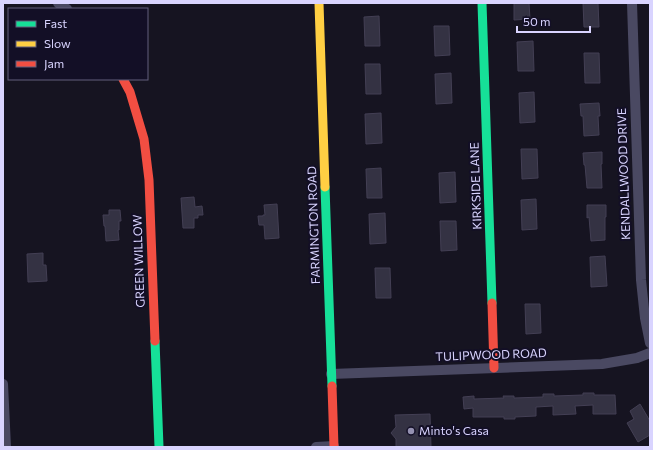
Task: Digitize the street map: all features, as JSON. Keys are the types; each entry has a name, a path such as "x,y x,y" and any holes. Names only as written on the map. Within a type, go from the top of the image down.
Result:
{"street":[{"name":"FARMINGTON ROAD","path":"319,3 334,447"},
{"name":"KIRKSIDE LANE","path":"482,3 494,368"},
{"name":"KENDALLWOOD DRIVE","path":"632,3 641,280 645,318 650,343"},
{"name":"GREEN WILLOW","path":"124,80 130,92 144,139 149,180 159,447"},
{"name":"TULIPWOOD ROAD","path":"331,374 602,364 637,358 650,353"},
{"path":"3,384 6,447"},
{"path":"316,447 334,447"}],"building":[{"path":"514,3 529,3 530,19 514,20"},
{"path":"583,3 598,3 599,27 584,27"},
{"path":"379,16 380,46 365,46 364,17"},
{"path":"434,26 449,26 450,55 435,56"},
{"path":"533,41 534,71 518,71 517,42"},
{"path":"584,53 599,53 600,83 585,83"},
{"path":"365,64 380,64 381,94 366,94"},
{"path":"451,73 452,103 436,104 435,74"},
{"path":"534,92 535,122 520,123 519,93"},
{"path":"599,103 599,135 584,136 583,116 581,116 580,104"},
{"path":"381,113 382,143 366,144 365,114"},
{"path":"521,149 537,149 538,178 522,179"},
{"path":"602,152 602,188 587,188 583,153"},
{"path":"381,168 382,198 367,198 366,169"},
{"path":"455,172 456,202 440,203 439,173"},
{"path":"194,197 195,207 202,206 203,215 198,215 198,218 194,218 194,228 183,228 181,198"},
{"path":"536,199 537,229 522,230 521,200"},
{"path":"277,204 279,238 265,239 264,225 259,225 258,216 265,215 264,205"},
{"path":"587,205 606,205 605,240 591,241 589,217 587,218"},
{"path":"109,210 120,210 121,221 119,221 118,230 119,240 106,241 103,215 109,215"},
{"path":"385,213 386,243 370,244 369,214"},
{"path":"440,221 456,221 457,250 441,251"},
{"path":"43,253 43,265 46,265 47,281 28,282 27,254"},
{"path":"605,256 607,286 591,287 590,257"},
{"path":"375,268 390,268 391,298 376,298"},
{"path":"525,304 540,304 541,333 526,334"},
{"path":"583,393 594,393 594,395 615,395 616,414 593,414 593,405 575,406 576,414 553,415 553,406 536,407 536,416 504,419 504,417 473,417 473,408 464,409 463,397 474,396 474,399 504,398 503,396 514,396 514,398 543,397 543,394 554,394 554,396 583,395"},
{"path":"640,404 650,421 650,435 638,442 627,423 634,419 630,411"},
{"name":"Minto's Casa","path":"430,414 431,447 396,447 396,439 391,433 396,427 395,415"}],"traffic: fast":[{"path":"482,3 492,303"},
{"path":"325,187 332,386"},
{"path":"155,341 159,447"}],"traffic: slow":[{"path":"319,3 325,187"}],"traffic: jam":[{"path":"124,80 130,92 144,139 149,180 155,341"},
{"path":"492,303 494,368"},
{"path":"332,386 334,447"}],"place":[{"name":"Minto's Casa","path":"411,431"}]}
